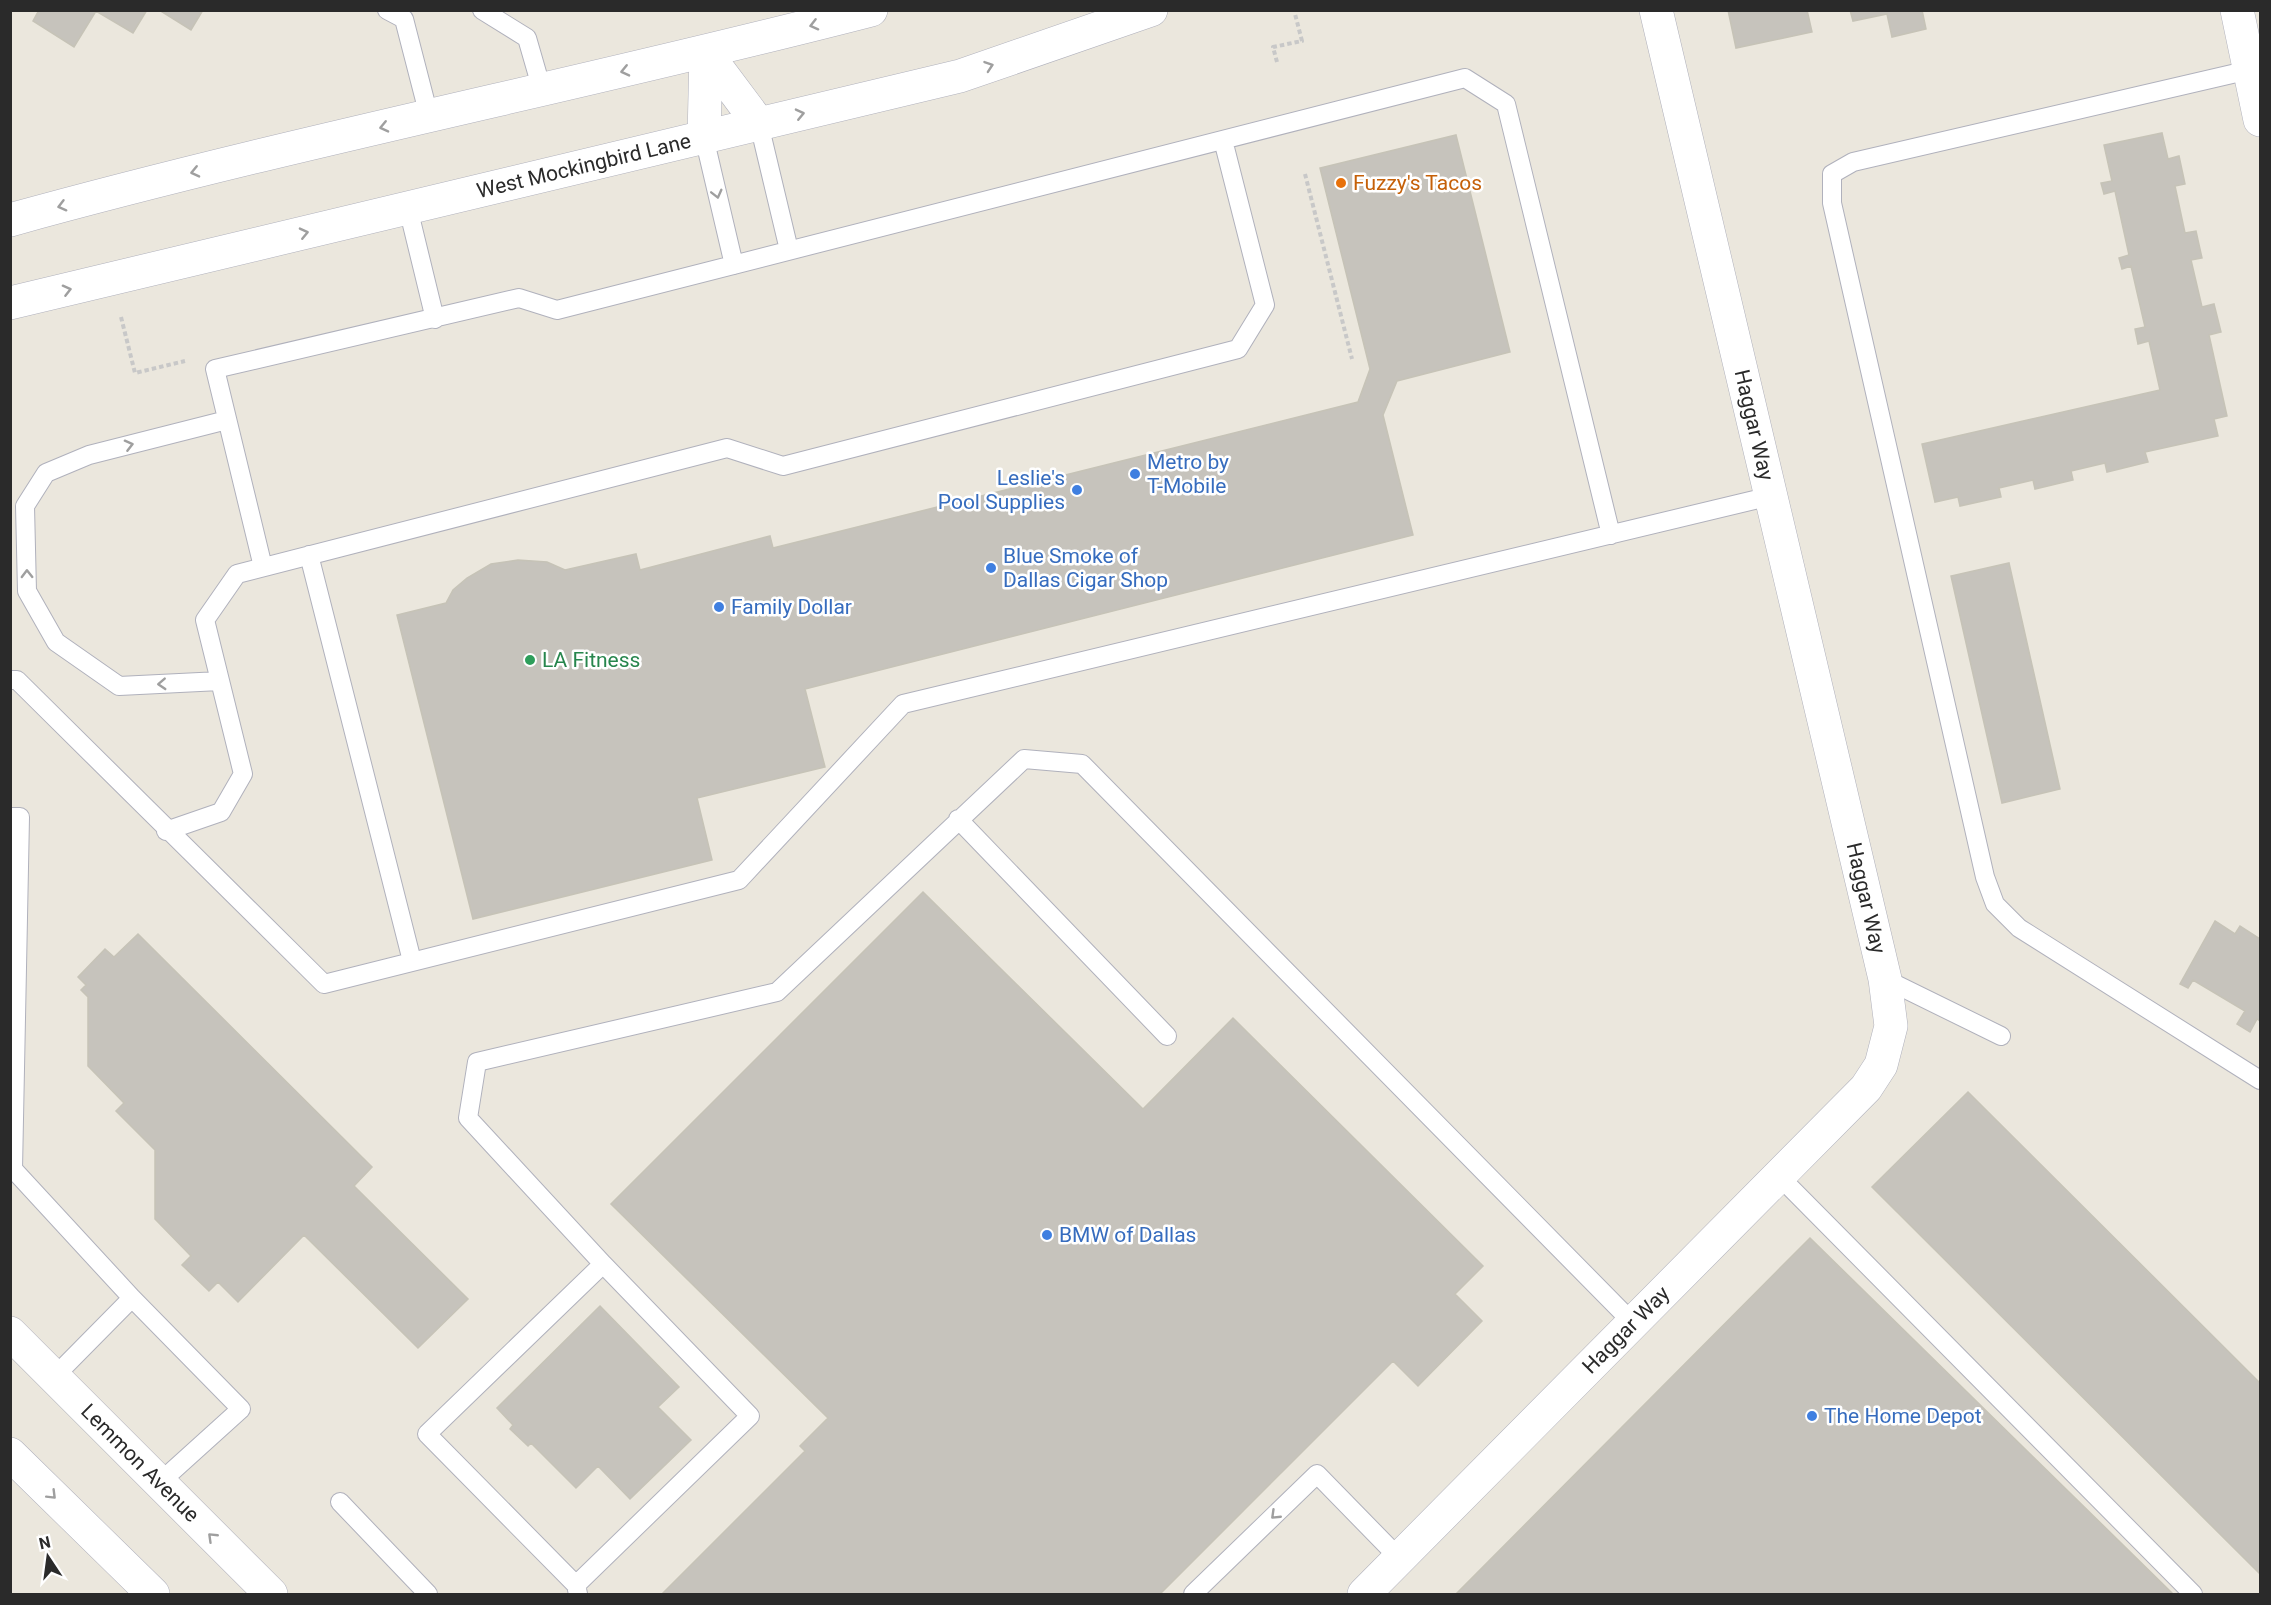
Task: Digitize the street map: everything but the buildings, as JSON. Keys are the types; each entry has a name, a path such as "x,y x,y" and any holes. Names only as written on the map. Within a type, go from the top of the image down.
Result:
{"main road":[{"path":"10,220 113,192 706,52 871,10"},
{"name":"West Mockingbird Lane","path":"10,303 960,76 1151,10"},
{"name":"Haggar Way","path":"1364,1594 1866,1088 1881,1065 1891,1026 1885,979 1656,10"},
{"path":"2237,10 2255,68 2260,120"},
{"path":"706,52 759,124"},
{"path":"704,137 706,52"},
{"name":"Lemmon Avenue","path":"10,1333 55,1376 158,1484 271,1594"},
{"path":"10,1454 153,1594"}],"lane":[{"path":"387,10 404,19 429,116"},
{"path":"482,10 527,38 542,90"},
{"path":"2255,68 1853,162 1832,174 1832,203 1985,877 1995,904 2019,928 2260,1080"},
{"path":"263,567 215,369 519,298 557,310 1465,78 1506,104 1611,535"},
{"path":"759,124 789,250"},
{"path":"704,137 735,265"},
{"path":"166,831 221,812 243,774 205,620 237,574 727,448 783,466 1238,349 1265,305 1223,140"},
{"path":"408,208 435,319"},
{"path":"220,681 118,686 56,642 27,591 25,506 46,473 89,454 227,420"},
{"path":"10,680 17,680 166,831 324,984 739,880 903,705 1771,496"},
{"path":"309,555 412,961"},
{"path":"603,1264 427,1434 577,1590 750,1416 603,1264 468,1118 477,1062 777,992 1023,759 1082,764 1634,1323"},
{"path":"10,817 20,817 13,1169 132,1298 241,1409 158,1484"},
{"path":"958,819 1167,1036"},
{"path":"1885,979 2001,1035"},
{"path":"1780,1177 2193,1594"},
{"path":"55,1376 132,1298"},
{"path":"1193,1594 1317,1474 1400,1559"},
{"path":"340,1502 428,1594"}],"path":[{"path":"1277,62 1273,47 1302,41 1295,14"},
{"path":"1305,174 1352,359"},
{"path":"121,317 135,374 149,370"}],"place":[{"name":"Fuzzy's Tacos","path":"1341,183"},
{"name":"Metro by T-Mobile","path":"1135,474"},
{"name":"Leslie's Pool Supplies","path":"1077,490"},
{"name":"Blue Smoke of Dallas Cigar Shop","path":"991,568"},
{"name":"Family Dollar","path":"719,607"},
{"name":"LA Fitness","path":"530,660"},
{"name":"BMW of Dallas","path":"1047,1235"},
{"name":"The Home Depot","path":"1812,1416"}]}
